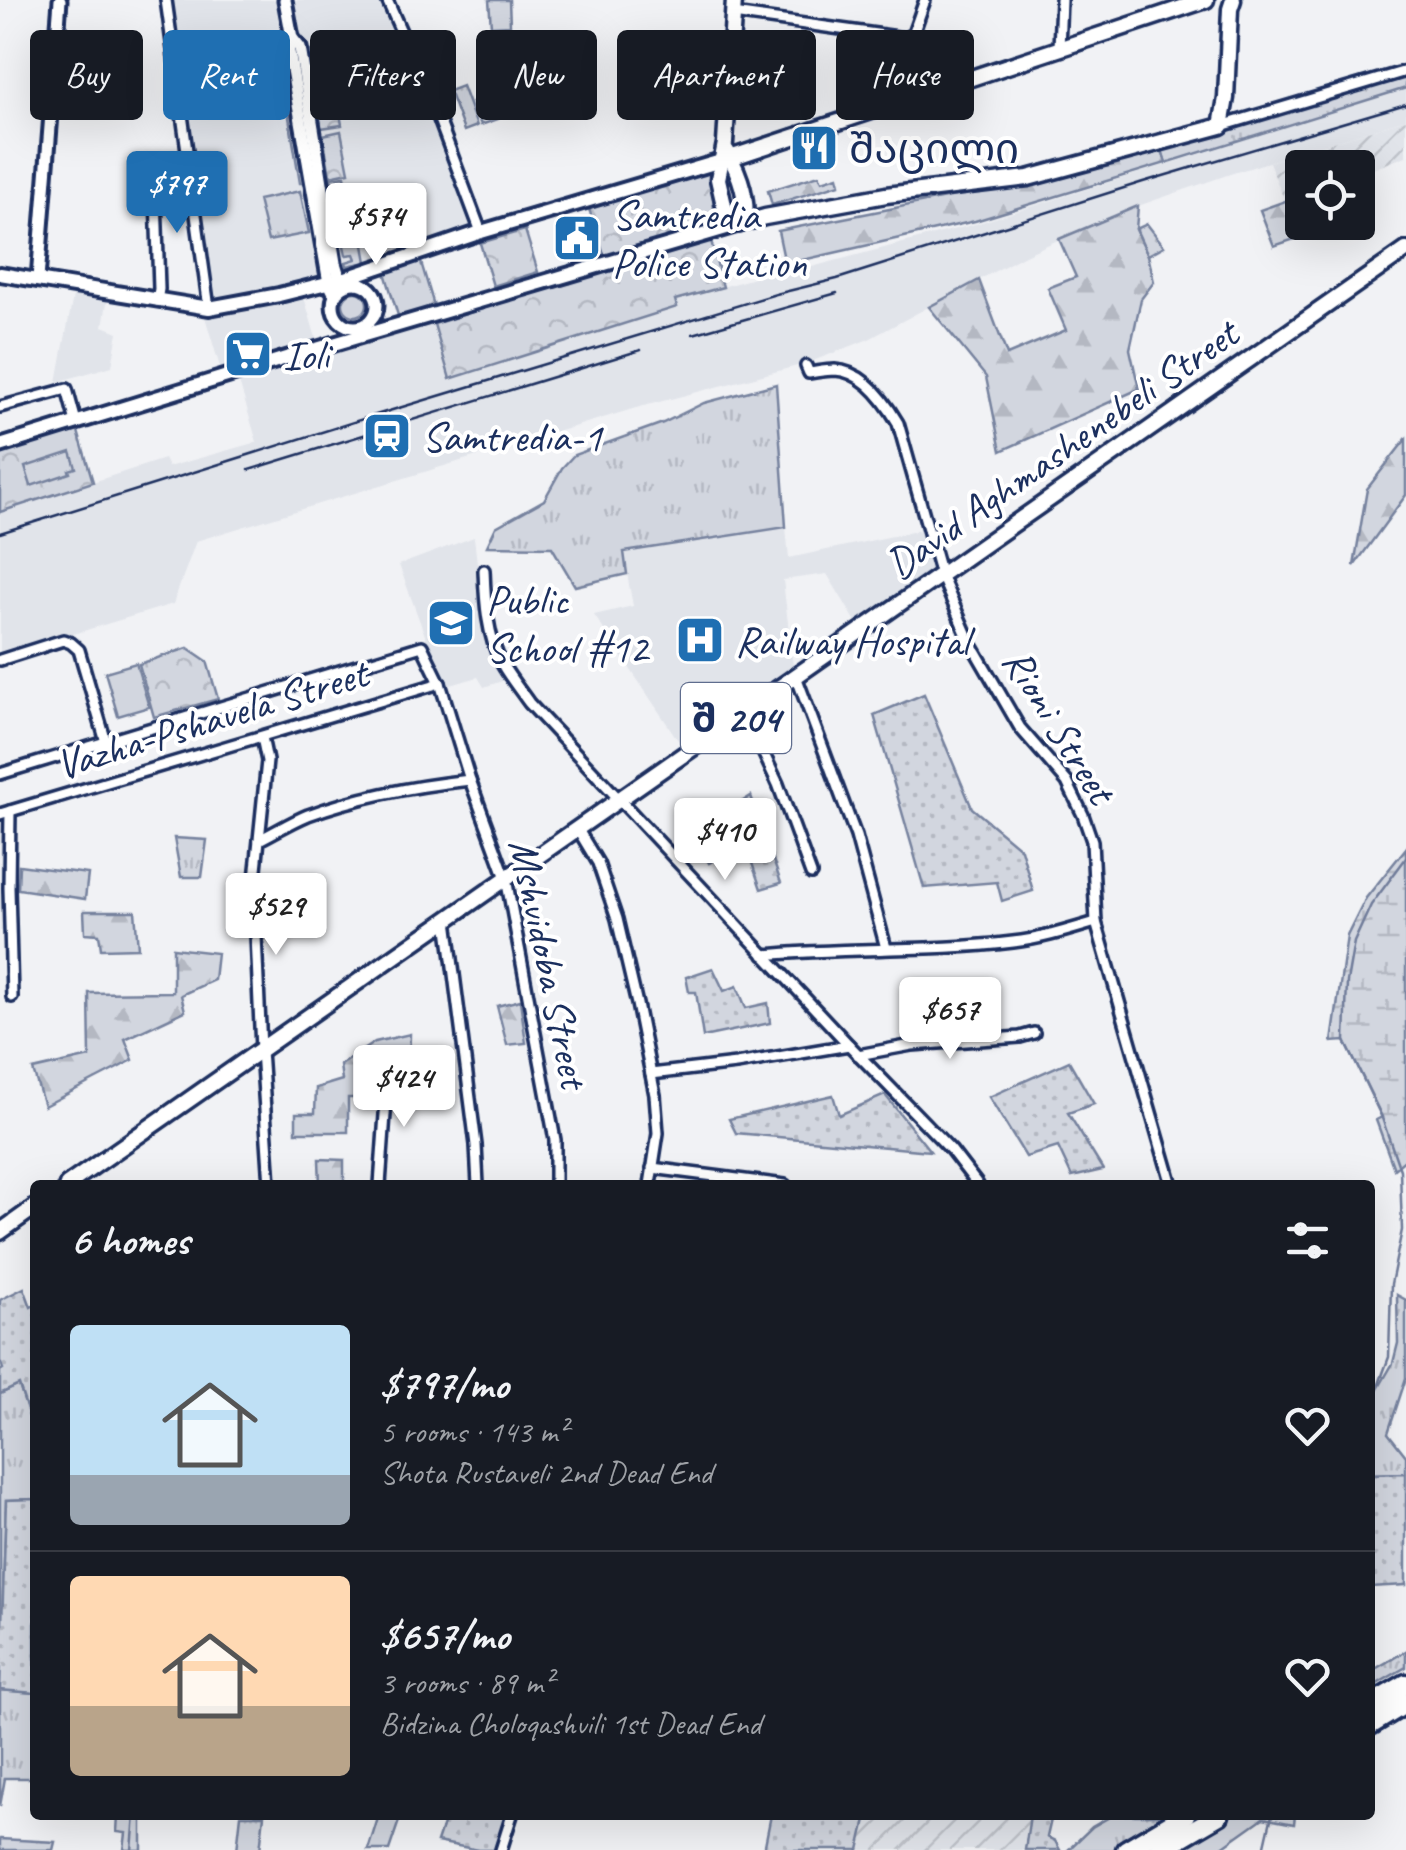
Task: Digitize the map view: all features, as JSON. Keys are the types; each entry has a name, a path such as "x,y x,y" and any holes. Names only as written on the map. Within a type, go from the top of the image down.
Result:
{"highway":[{"path":"1375,1702 1406,1684"},
{"path":"1375,1722 1406,1703"},
{"path":"1126,1850 1177,1820"},
{"path":"1159,1850 1210,1820"}],"main road":[{"path":"0,274 210,308 341,285 481,232 725,160 1206,0"},
{"path":"0,446 765,217 886,196 1028,178 1221,126 1233,0"},
{"path":"725,160 716,157 725,141 733,7"},
{"path":"725,141 732,152 718,180 726,214 733,223 740,224"},
{"name":"David Aghmashenebeli Street","path":"74,1180 1406,250"},
{"path":"0,1232 30,1211"}],"street":[{"path":"38,279 60,0"},
{"path":"166,0 210,308"},
{"path":"286,0 292,38 300,48 334,263 341,285 334,312 340,321 365,336 377,305 374,294 367,286 341,285"},
{"path":"387,0 429,94 481,232"},
{"path":"733,7 906,38 913,34 925,0"},
{"path":"1059,48 1061,0"},
{"path":"1221,126 1406,71"},
{"path":"152,170 156,196 157,301"},
{"path":"348,326 366,324 374,316"},
{"name":"Rioni Street","path":"806,366 809,373 838,370 870,386 886,402 898,423 941,575 969,640 1020,728 1067,782 1084,815 1092,841 1096,922 1171,1180"},
{"path":"0,407 67,389 76,422"},
{"path":"484,570 490,626 500,662 530,704 951,1150 974,1180"},
{"path":"0,660 62,640 71,643 78,650 106,742 0,774"},
{"name":"Mshvidoba Street","path":"106,742 422,646 440,684 506,878 555,1140 555,1180"},
{"path":"796,676 856,836 886,948"},
{"name":"Vazha-Pshavela Street","path":"5,813 440,684"},
{"path":"744,712 778,784 811,874"},
{"path":"262,736 267,761 254,889 270,1180"},
{"path":"259,840 306,816 360,800 470,780"},
{"path":"5,813 12,997"},
{"path":"578,828 598,863 617,919 651,1074 658,1133 651,1180"},
{"path":"447,920 478,1180"},
{"path":"764,955 1015,942 1096,922"},
{"path":"858,1055 1034,1034"},
{"path":"651,1074 849,1045"},
{"path":"380,1180 388,1072"},
{"path":"652,1168 746,1180"},
{"path":"501,1850 510,1820"}],"shaded area":[{"path":"168,0 277,0 282,30 172,30"},
{"path":"292,0 384,0 396,30 310,30 310,99"},
{"path":"290,73 326,277 218,301 212,296 186,120 290,120"},
{"path":"1406,86 1406,119 1307,150 1285,150 1285,157 1115,214 1025,255 869,339 805,364 636,408 196,541 173,604 0,656 0,512 164,459 168,467 257,442 239,382 434,324 450,379 676,308 675,300 975,224"},
{"path":"1406,119 1406,156 1375,168 1375,150 1307,150"},
{"path":"314,120 433,120 478,231 342,274"},
{"path":"1285,157 1285,202 1269,162"},
{"path":"74,291 108,297 103,326 118,332 112,366 57,382"},
{"path":"304,297 318,345 222,374 205,317"},
{"path":"786,527 789,558 921,530 935,571 858,625 827,574 783,580 793,666 682,746 594,615 633,606 623,552"},
{"name":"Public School #12","path":"474,537 485,634 505,680 484,687 478,677 444,687 399,565"},
{"path":"8,815 4,931 0,931 0,818"},
{"path":"866,1820 1029,1820 1025,1850 859,1850"}],"green space":[{"path":"489,0 509,0 510,25 491,26"},
{"path":"1406,75 1406,88 1166,163 1162,150"},
{"path":"462,86 477,126 464,131 456,110 456,88"},
{"path":"290,101 303,183 290,120"},
{"path":"320,120 341,120 342,125 321,128"},
{"path":"341,131 349,172 330,176 323,135"},
{"path":"1161,147 1166,163 975,221 785,264 778,231 1006,186"},
{"path":"711,170 715,223 605,257 588,206"},
{"path":"819,175 822,181 838,176 840,184 772,205 768,191"},
{"path":"345,176 353,227 341,230 331,178"},
{"path":"300,191 309,233 268,241 258,200"},
{"path":"1285,201 1285,240 1292,240 1274,246 1260,210"},
{"path":"1138,206 1136,229 1148,255 1154,282 1141,299 1130,349 1139,389 1001,451 986,377 929,307 979,280 1007,355 1066,330 1048,288 1076,277 1059,239"},
{"path":"1147,224 1164,246 1148,255 1136,229"},
{"path":"361,228 367,262 347,266 346,262 356,259 354,254 346,255 341,232"},
{"path":"525,230 538,272 493,286 480,243"},
{"path":"710,237 723,287 675,300 677,307 450,379 434,324"},
{"path":"420,259 435,309 399,319 384,269"},
{"path":"355,292 364,295 364,313 355,316 346,313 343,304 346,295"},
{"path":"776,384 786,527 624,552 627,574 575,586 552,547 487,546 496,527 544,500 574,455 663,423 704,403"},
{"path":"77,428 93,482 0,512 0,452"},
{"path":"1406,439 1406,495 1354,566 1367,489"},
{"path":"71,452 76,468 31,486 25,467"},
{"path":"188,648 207,661 218,699 154,717 139,664"},
{"path":"136,663 149,707 118,716 105,672"},
{"path":"924,694 972,808 1021,849 1033,891 1002,901 997,882 924,888 874,715"},
{"path":"751,796 781,883 761,889 745,843 709,863 692,834"},
{"path":"174,838 207,840 202,877 181,877"},
{"path":"1406,848 1406,1159 1394,1169 1376,1120 1382,1117 1345,1041 1332,1042 1347,936 1366,898"},
{"path":"19,865 88,874 85,899 18,889"},
{"path":"84,911 135,911 138,948 101,949 99,934 85,933"},
{"path":"173,948 217,953 214,980 181,995 185,1011 125,1039 133,1060 44,1106 33,1070 90,1057 89,993 173,992"},
{"path":"713,968 724,991 737,986 746,1008 768,1003 770,1023 703,1037 696,992 689,992 686,977"},
{"path":"520,1000 526,1043 507,1045 497,1006"},
{"path":"410,1034 408,1098 348,1098 348,1132 296,1132 296,1113 315,1113 316,1088 342,1080 340,1065 375,1042"},
{"path":"1069,1061 1094,1104 1068,1113 1103,1170 1072,1177 1058,1147 1026,1157 989,1097"},
{"path":"833,1095 839,1115 885,1095 930,1151 736,1133 729,1119"},
{"path":"319,1159 344,1160 344,1180 320,1180"},
{"path":"24,1288 30,1304 30,1419 19,1385 0,1394 0,1300"},
{"path":"1397,1295 1406,1300 1406,1378 1388,1433 1406,1456 1406,1473 1375,1474 1375,1394 1393,1363 1398,1343"},
{"path":"19,1385 30,1419 30,1499 6,1500 0,1690 0,1394"},
{"path":"1406,1473 1406,1585 1375,1587 1375,1474"},
{"path":"30,1499 30,1693 0,1690 6,1500"},
{"path":"1406,1651 1406,1667 1375,1685 1375,1669"},
{"path":"0,1690 30,1693 30,1778 5,1778 0,1806"},
{"path":"118,1820 142,1820 142,1850 124,1850 126,1833 117,1832"},
{"path":"240,1820 263,1820 260,1850 237,1850"},
{"path":"377,1820 399,1820 389,1850 368,1850"},
{"path":"444,1820 508,1820 497,1850 437,1842"},
{"path":"770,1820 866,1820 859,1850 764,1850"},
{"path":"1029,1820 1051,1820 1047,1837 1060,1850 1025,1850"},
{"path":"1104,1820 1260,1820 1218,1850 1068,1850"},
{"path":"0,1839 55,1842 53,1850 0,1850"}],"waterway":[{"path":"1375,1387 1389,1357 1391,1284 1402,1230 1400,1170 1382,1118 1345,1041 1347,982 1354,942 1371,905 1406,858"},
{"path":"132,1850 135,1820"},
{"path":"1264,1850 1271,1820"}],"railway":[{"path":"0,533 379,414 837,279 1406,104"},
{"path":"693,334 837,293"},
{"path":"249,470 641,350"}],"place":[{"name":"შაცილი","path":"814,148"},
{"name":"Samtredia Police Station","path":"577,238"},
{"name":"Ioli","path":"248,354"},
{"name":"Samtredia-1","path":"387,436"},
{"name":"Public School #12","path":"451,623"},
{"name":"Railway Hospital","path":"700,640"}]}
